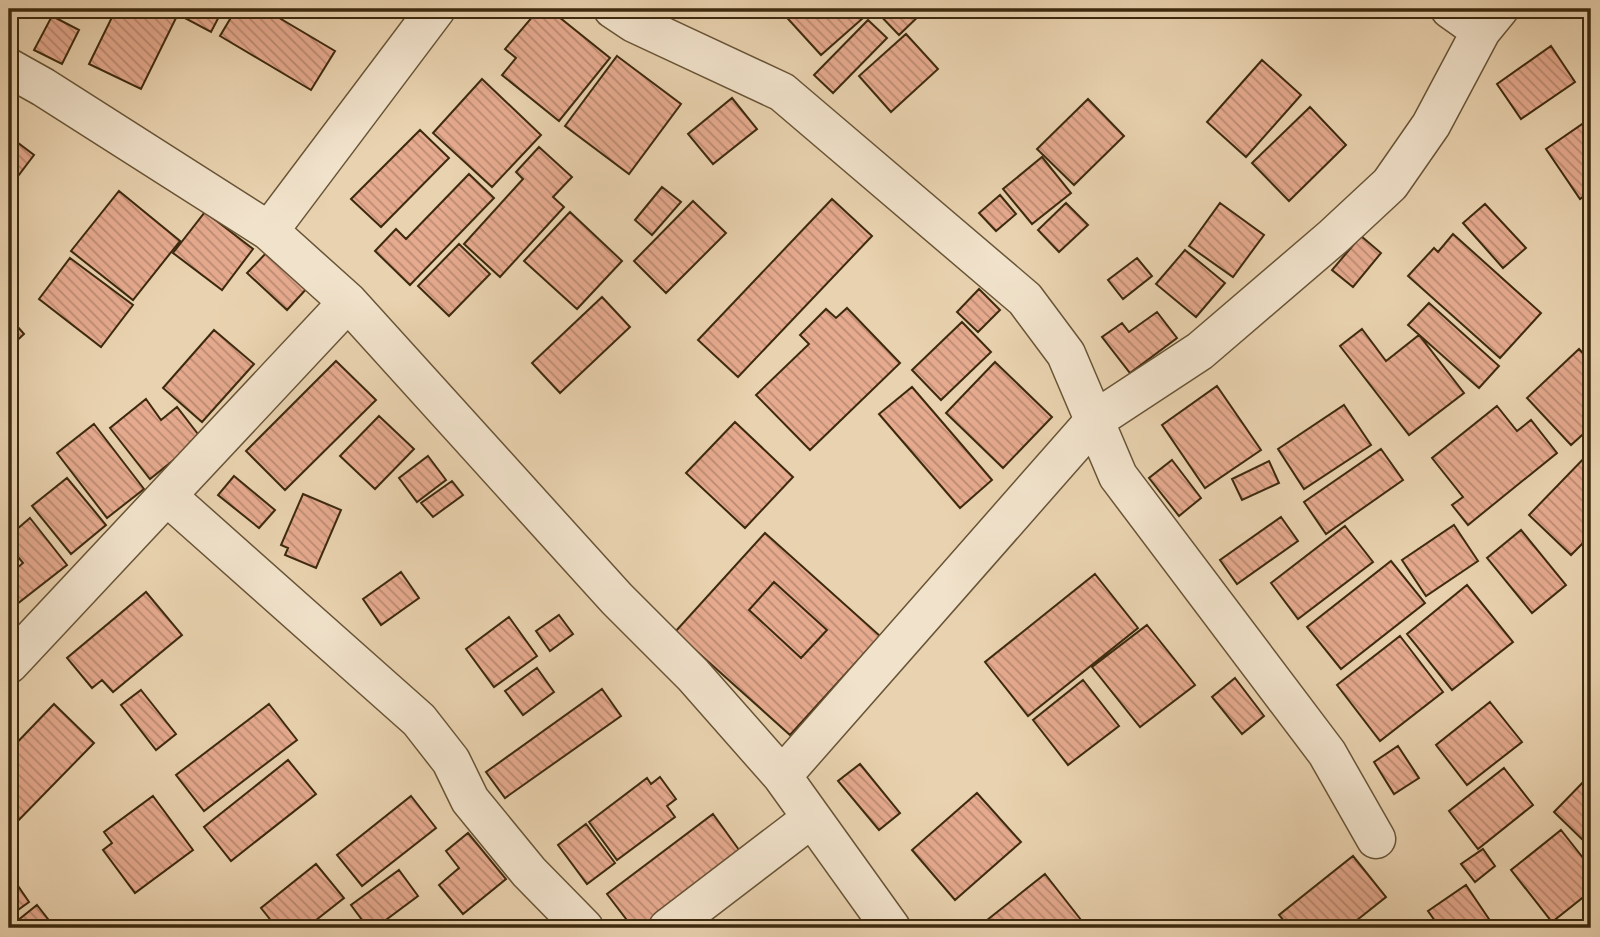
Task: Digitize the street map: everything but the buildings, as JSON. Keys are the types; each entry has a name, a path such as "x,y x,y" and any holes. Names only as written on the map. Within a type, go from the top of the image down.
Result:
{"street":[{"path":"269,230 436,9"},
{"path":"613,9 634,23 782,92 1025,299 1066,354 1118,476 1327,752 1376,839"},
{"path":"782,776 1095,420 1200,351 1333,237 1390,184 1431,125 1490,20 1450,9"},
{"path":"9,68 269,230 348,302 617,599 693,675 782,776 891,928"},
{"path":"9,664 348,302"},
{"path":"167,496 419,720 451,761 470,800 529,872 584,928"},
{"path":"668,928 812,818"}]}
